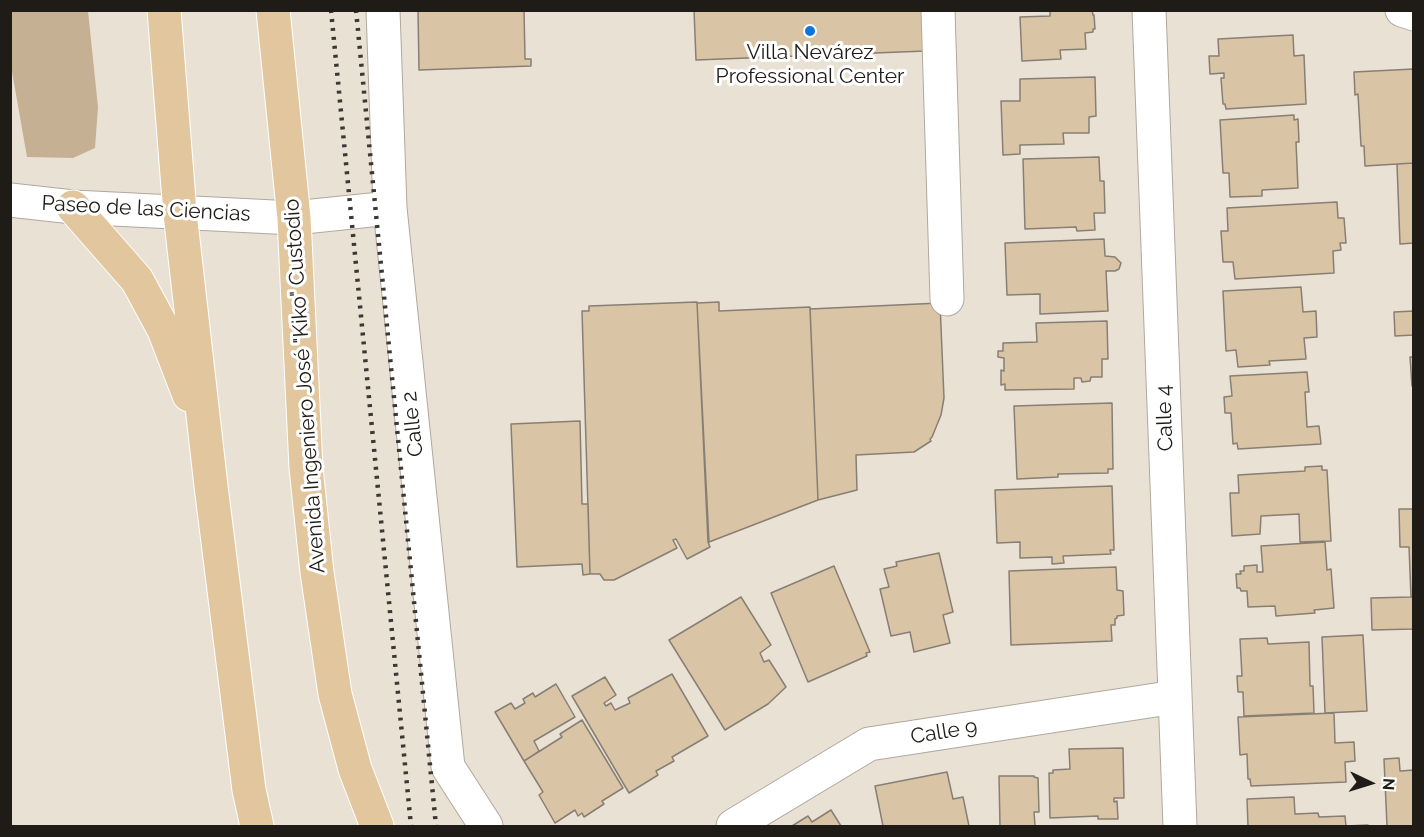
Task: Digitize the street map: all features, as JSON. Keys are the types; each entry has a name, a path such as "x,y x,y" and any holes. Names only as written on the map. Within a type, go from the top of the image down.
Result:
{"main road":[{"path":"164,10 180,213 249,789 257,826"},
{"name":"Avenida Ingeniero José \"Kiko\" Custodio","path":"273,10 294,218 306,468 317,572 335,694 355,769 377,826"},
{"path":"74,207 137,280 164,330 206,438"}],"street":[{"name":"Calle 2","path":"382,10 390,208 448,767 486,826"},
{"path":"938,10 947,299"},
{"name":"Calle 4","path":"1149,10 1180,826"},
{"path":"1402,10 1413,14"},
{"name":"Paseo de las Ciencias","path":"10,200 74,207 294,218 390,208"},
{"name":"Calle 9","path":"733,826 869,744 1175,697"}],"shaded area":[{"path":"10,11 88,11 98,107 95,148 73,158 27,157 11,66"}],"building":[{"path":"418,10 524,10 525,59 531,59 531,66 419,70"},
{"name":"Villa Nevárez Professional Center","path":"694,10 924,10 926,51 696,60"},
{"path":"1050,10 1092,10 1095,29 1093,32 1085,33 1086,49 1060,50 1061,59 1022,61 1020,17 1050,16"},
{"path":"1293,35 1294,56 1304,55 1306,104 1226,109 1223,104 1221,78 1224,78 1224,73 1210,74 1209,56 1219,56 1218,39"},
{"path":"1414,69 1414,163 1365,166 1354,72"},
{"path":"1095,77 1096,116 1089,117 1089,133 1063,133 1064,144 1020,145 1020,154 1003,155 1001,101 1020,101 1020,79"},
{"path":"1294,115 1294,120 1298,119 1299,142 1296,142 1298,188 1262,190 1262,196 1230,197 1229,173 1223,173 1220,120"},
{"path":"1099,157 1100,181 1104,181 1105,213 1094,213 1095,230 1077,231 1076,227 1025,229 1023,159"},
{"path":"1414,163 1414,243 1400,244 1397,164"},
{"path":"1337,202 1338,218 1344,218 1346,243 1340,243 1341,250 1333,251 1334,273 1235,279 1233,262 1223,262 1221,231 1228,231 1227,208"},
{"path":"1104,239 1105,256 1115,257 1121,263 1119,269 1106,271 1108,311 1040,314 1040,294 1007,295 1005,243"},
{"path":"1301,287 1303,312 1316,311 1317,337 1304,338 1306,359 1269,361 1270,365 1238,367 1236,350 1226,351 1223,291"},
{"path":"697,302 710,547 687,559 676,539 673,540 677,548 614,580 604,580 600,574 590,574 582,311 589,311 589,306"},
{"path":"719,302 719,311 810,307 818,500 709,542 697,303"},
{"path":"940,303 944,398 941,415 931,441 914,452 856,455 857,490 818,500 810,309"},
{"path":"1414,311 1414,335 1395,336 1394,312"},
{"path":"1107,321 1108,359 1102,359 1102,377 1091,377 1090,381 1082,382 1081,378 1074,378 1074,389 1005,390 1005,384 1001,385 1004,358 998,357 998,351 1003,351 1003,343 1037,342 1036,323"},
{"path":"1410,357 1414,357 1414,385 1412,386"},
{"path":"1307,372 1309,392 1305,392 1307,427 1319,426 1321,444 1238,449 1237,443 1233,444 1231,413 1225,413 1224,397 1232,396 1230,376"},
{"path":"1112,403 1113,469 1108,469 1108,473 1058,474 1058,477 1017,479 1014,406"},
{"path":"580,421 582,504 588,504 590,574 583,575 582,564 517,567 511,424"},
{"path":"1322,466 1322,470 1327,470 1331,541 1300,542 1299,514 1261,516 1260,534 1232,536 1230,493 1239,493 1238,475 1305,471 1305,467"},
{"path":"1112,486 1114,550 1110,550 1111,554 1063,556 1064,563 1052,564 1052,557 1020,558 1020,542 997,543 995,490"},
{"path":"1399,509 1414,509 1414,597 1411,597 1409,547 1400,547"},
{"path":"1325,542 1327,570 1331,569 1334,608 1314,610 1315,613 1276,616 1275,606 1248,607 1247,591 1237,588 1236,574 1244,571 1244,566 1257,565 1257,572 1263,572 1261,546"},
{"path":"939,553 953,612 943,615 950,643 914,652 910,632 891,636 880,589 889,587 884,569 897,566 896,562"},
{"path":"834,566 870,652 866,653 867,656 808,682 771,593"},
{"path":"1116,567 1117,590 1123,591 1124,615 1117,616 1115,625 1111,625 1112,641 1011,645 1009,571"},
{"path":"741,597 771,645 760,653 764,662 769,660 786,687 768,704 725,730 669,640"},
{"path":"1414,597 1414,629 1372,630 1371,598"},
{"path":"1363,635 1367,711 1325,713 1322,637"},
{"path":"1267,638 1268,644 1309,642 1310,686 1313,686 1314,713 1244,716 1243,692 1238,692 1237,676 1242,676 1240,639"},
{"path":"672,674 708,736 672,757 674,761 656,771 658,775 629,793 572,696 605,677 616,695 604,703 606,706 611,703 615,710 630,703 628,698"},
{"path":"556,684 575,717 534,741 539,751 524,761 495,712 511,703 515,709 525,703 523,699 533,693 535,697"},
{"path":"1334,713 1335,743 1354,742 1355,761 1345,762 1346,782 1251,786 1250,779 1248,779 1247,754 1240,755 1238,717"},
{"path":"582,720 623,788 602,801 604,804 584,817 582,813 578,816 575,810 555,823 539,795 543,792 524,761 562,737 560,734"},
{"path":"1123,748 1124,798 1114,798 1114,802 1117,801 1118,819 1098,819 1098,816 1050,818 1049,773 1053,773 1053,770 1070,769 1069,749"},
{"path":"1399,758 1400,771 1414,770 1414,826 1387,826 1384,759"},
{"path":"947,772 953,799 963,797 969,826 883,826 875,786"},
{"path":"999,776 1038,778 1039,812 1034,812 1035,826 1000,826"},
{"path":"1294,797 1295,814 1318,813 1319,817 1345,816 1346,826 1248,826 1247,799"},
{"path":"831,810 841,826 792,826 808,816 812,822"}],"railway":[{"path":"331,10 411,826"},
{"path":"356,10 436,826"}],"place":[{"name":"Villa Nevárez Professional Center","path":"810,31"}]}
